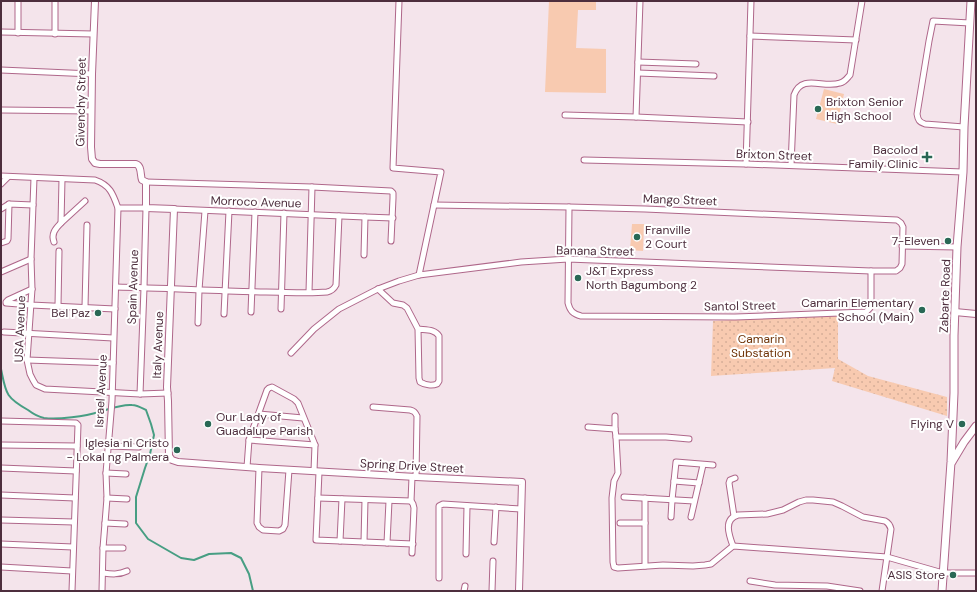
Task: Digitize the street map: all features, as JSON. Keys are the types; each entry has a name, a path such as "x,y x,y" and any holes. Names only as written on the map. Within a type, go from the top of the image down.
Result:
{"main road":[{"name":"Zabarte Road","path":"942,591 951,462 957,247 963,172 971,1"},
{"path":"951,462 976,426"}],"street":[{"path":"18,1 18,33"},
{"path":"55,1 55,34"},
{"name":"Givenchy Street","path":"95,1 91,111 92,159 95,163 100,164 139,165 140,176 142,180 146,182"},
{"path":"399,1 393,168 440,172 419,275"},
{"path":"636,117 640,1"},
{"path":"746,164 752,1"},
{"path":"791,166 794,95 796,90 800,86 807,83 836,85 842,83 850,75 862,1"},
{"path":"964,126 925,124 918,119 917,114 933,21 970,23"},
{"path":"1,32 93,34"},
{"path":"750,36 856,40"},
{"path":"638,62 696,64"},
{"path":"1,70 92,74"},
{"path":"638,73 714,76"},
{"path":"1,110 91,111"},
{"path":"565,115 748,122"},
{"name":"Brixton Street","path":"584,160 963,172"},
{"path":"1,176 62,179 61,223"},
{"path":"1,184 8,177"},
{"name":"USA Avenue","path":"34,178 31,259 32,290 27,360 30,374 36,385 45,389 168,394"},
{"name":"Israel Avenue","path":"62,179 95,180 102,182 112,193 118,208 112,401 106,473 107,498 103,548 102,591"},
{"path":"146,182 391,191 393,193 391,241"},
{"name":"Spain Avenue","path":"140,394 146,182"},
{"path":"309,292 312,187"},
{"path":"54,242 53,234 55,230 85,201"},
{"path":"1,209 9,204 33,205"},
{"path":"1,243 7,241 8,239 9,204"},
{"name":"Mango Street","path":"434,205 645,209 897,220 903,226 902,246"},
{"path":"568,259 569,207"},
{"name":"Morroco Avenue","path":"118,208 393,218"},
{"name":"Italy Avenue","path":"174,210 167,386 169,456 172,460 178,462 192,463"},
{"path":"198,324 205,211"},
{"path":"224,314 229,212"},
{"path":"251,312 255,212"},
{"path":"281,310 284,214"},
{"path":"116,287 225,291 328,292 335,288 336,285 339,216"},
{"path":"364,255 365,216"},
{"path":"85,307 87,225"},
{"path":"902,246 957,247"},
{"name":"Banana Street","path":"291,353 314,329 339,309 378,289 419,275 521,262 568,259 894,271 898,270 902,264 902,246"},
{"path":"58,306 59,251"},
{"path":"1,272 31,259"},
{"name":"Santol Street","path":"568,259 569,308 572,312 582,316 735,317 866,312 871,305 871,271"},
{"path":"378,289 393,303 403,305 407,308 418,329 420,382 423,384 434,385 439,381 439,336 434,331 418,329"},
{"path":"32,290 8,300 6,303 114,309"},
{"path":"955,312 976,314"},
{"path":"4,332 114,338"},
{"path":"27,360 112,363"},
{"path":"247,467 249,440 267,390 272,387 294,399 300,409 315,445 318,498 316,540 412,544"},
{"path":"373,406 413,410 416,412 414,477 411,501 414,508 412,553"},
{"path":"259,414 303,418"},
{"path":"615,416 618,473 614,481 612,498 614,567 663,565 693,566 711,564 734,546 887,557 943,572 976,573"},
{"path":"1,421 78,424 72,591"},
{"path":"588,427 615,429"},
{"path":"616,437 666,437 689,439"},
{"path":"249,440 315,445"},
{"path":"1,445 77,446"},
{"path":"108,446 139,447"},
{"path":"672,517 672,500 676,462 713,465"},
{"name":"Spring Drive Street","path":"192,463 317,472 522,482 520,591"},
{"path":"691,517 703,465"},
{"path":"1,468 76,471"},
{"path":"259,468 257,522 259,527 263,530 279,531 283,529 285,525 288,470"},
{"path":"106,473 126,474"},
{"path":"734,516 729,484 730,480 735,478"},
{"path":"674,481 699,483"},
{"path":"1,495 75,498"},
{"path":"624,497 694,501"},
{"path":"107,498 127,499"},
{"path":"318,498 411,501"},
{"path":"645,498 646,566"},
{"path":"340,541 342,499"},
{"path":"364,542 365,500"},
{"path":"388,543 389,500"},
{"path":"734,546 728,529 731,518 734,516 767,514 783,510 806,500 833,502 863,517 886,521 890,525 891,529 882,591"},
{"path":"439,578 439,506 443,504 521,509"},
{"path":"466,554 467,506"},
{"path":"494,542 496,507"},
{"path":"1,520 74,522"},
{"path":"105,523 125,524"},
{"path":"620,523 645,523"},
{"path":"1,544 73,547"},
{"path":"103,548 123,548"},
{"path":"492,591 493,561"},
{"path":"1,568 72,571"},
{"path":"103,573 116,574 127,571"},
{"path":"750,580 775,585 828,586 860,591"}],"green space":[{"path":"549,1 596,1 596,10 578,10 576,48 606,49 606,93 545,92"},
{"path":"824,89 844,94 837,124 816,119"},
{"name":"Franville 2 Court","path":"632,224 644,224 643,251 630,250"},
{"name":"Camarin Substation","path":"838,314 838,359 868,376 947,397 947,416 832,381 835,368 711,376 713,321"}],"waterway":[{"path":"1,369 4,384 11,398 34,414 42,417 64,418 80,416 128,405 146,410 154,435 150,454 136,497 136,523 148,539 181,558 194,560 209,554 231,553 241,558 249,574 253,591"}],"place":[{"name":"Brixton Senior High School","path":"818,109"},
{"name":"Bacolod Family Clinic","path":"927,157"},
{"name":"Franville 2 Court","path":"637,237"},
{"name":"7-Eleven","path":"948,241"},
{"name":"J&T Express North Bagumbong 2","path":"578,278"},
{"name":"Camarin Elementary School (Main)","path":"922,310"},
{"name":"Bel Paz","path":"98,313"},
{"name":"Our Lady of Guadalupe Parish","path":"208,424"},
{"name":"Flying V","path":"962,424"},
{"name":"Iglesia ni Cristo - Lokal ng Palmera","path":"177,450"},
{"name":"ASIS Store","path":"953,575"}]}
